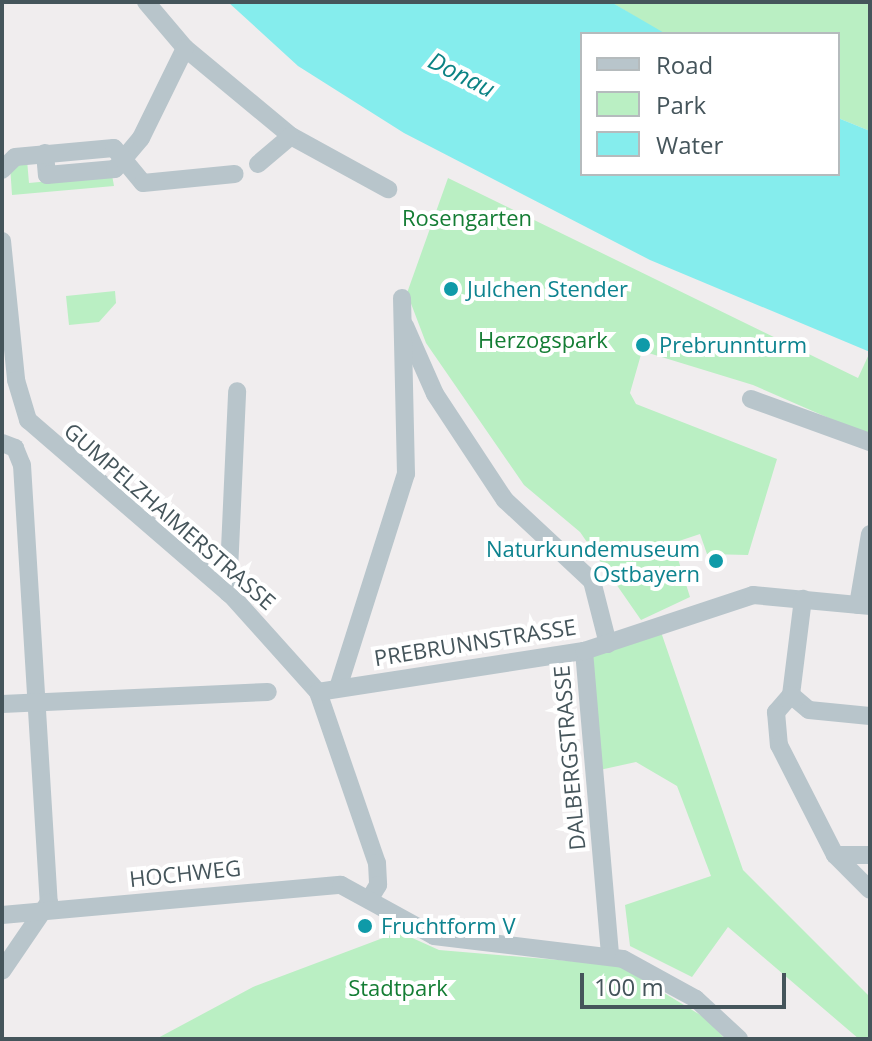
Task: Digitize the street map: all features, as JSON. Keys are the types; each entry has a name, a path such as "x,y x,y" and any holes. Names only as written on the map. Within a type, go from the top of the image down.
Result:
{"street":[{"path":"146,2 185,48 291,136 388,189"},
{"path":"122,160 185,48"},
{"path":"258,164 291,136"},
{"path":"6,161 45,153 114,148 143,183 235,174"},
{"name":"GUMPELZHAIMERSTRASSE","path":"2,241 16,380 28,420 228,593 318,692 377,863 378,885 369,900"},
{"path":"338,688 404,487 402,308 435,394 505,500 592,581 608,644"},
{"path":"228,593 237,391"},
{"path":"751,399 870,442"},
{"path":"2,971 49,902 41,704 22,465 6,444"},
{"path":"864,606 870,534"},
{"name":"PREBRUNNSTRASSE","path":"318,692 584,651 639,635 743,597 803,599 864,606"},
{"path":"803,599 791,695 776,712 779,745 835,855 870,890"},
{"name":"DALBERGSTRASSE","path":"584,651 610,955"},
{"path":"2,704 268,692"},
{"path":"791,695 809,710 870,716"},
{"path":"835,855 870,855"},
{"name":"HOCHWEG","path":"2,915 327,883 369,900 434,936 610,955 678,987 739,1039"}],"green space":[{"path":"611,2 870,2 870,131 840,119 840,32 660,32"},
{"path":"27,160 29,183 112,175 114,186 12,195 10,165"},
{"name":"Herzogspark","path":"448,178 858,378 870,352 870,436 753,385 642,351 630,393 636,404 777,459 748,555 707,554 700,534 673,543 690,597 641,620 580,532 524,485 426,343 407,293"},
{"path":"115,291 116,303 99,322 69,325 66,296"},
{"path":"661,632 743,870 870,997 870,1039 859,1039 728,927 692,977 630,946 625,905 711,876 677,786 636,762 595,771 588,654"},
{"name":"Stadtpark","path":"399,932 439,950 618,965 707,1019 725,1039 156,1039 253,987"}],"water":[{"name":"Donau","path":"228,2 611,2 663,32 580,32 580,176 840,176 840,119 870,131 870,352 650,260 404,133 298,66"}],"place":[{"name":"Julchen Stender","path":"451,289"},
{"name":"Prebrunnturm","path":"643,345"},
{"name":"Naturkundemuseum Ostbayern","path":"716,561"},
{"name":"Fruchtform V","path":"365,926"}],"park label":[{"name":"Rosengarten","path":"467,218"}]}
